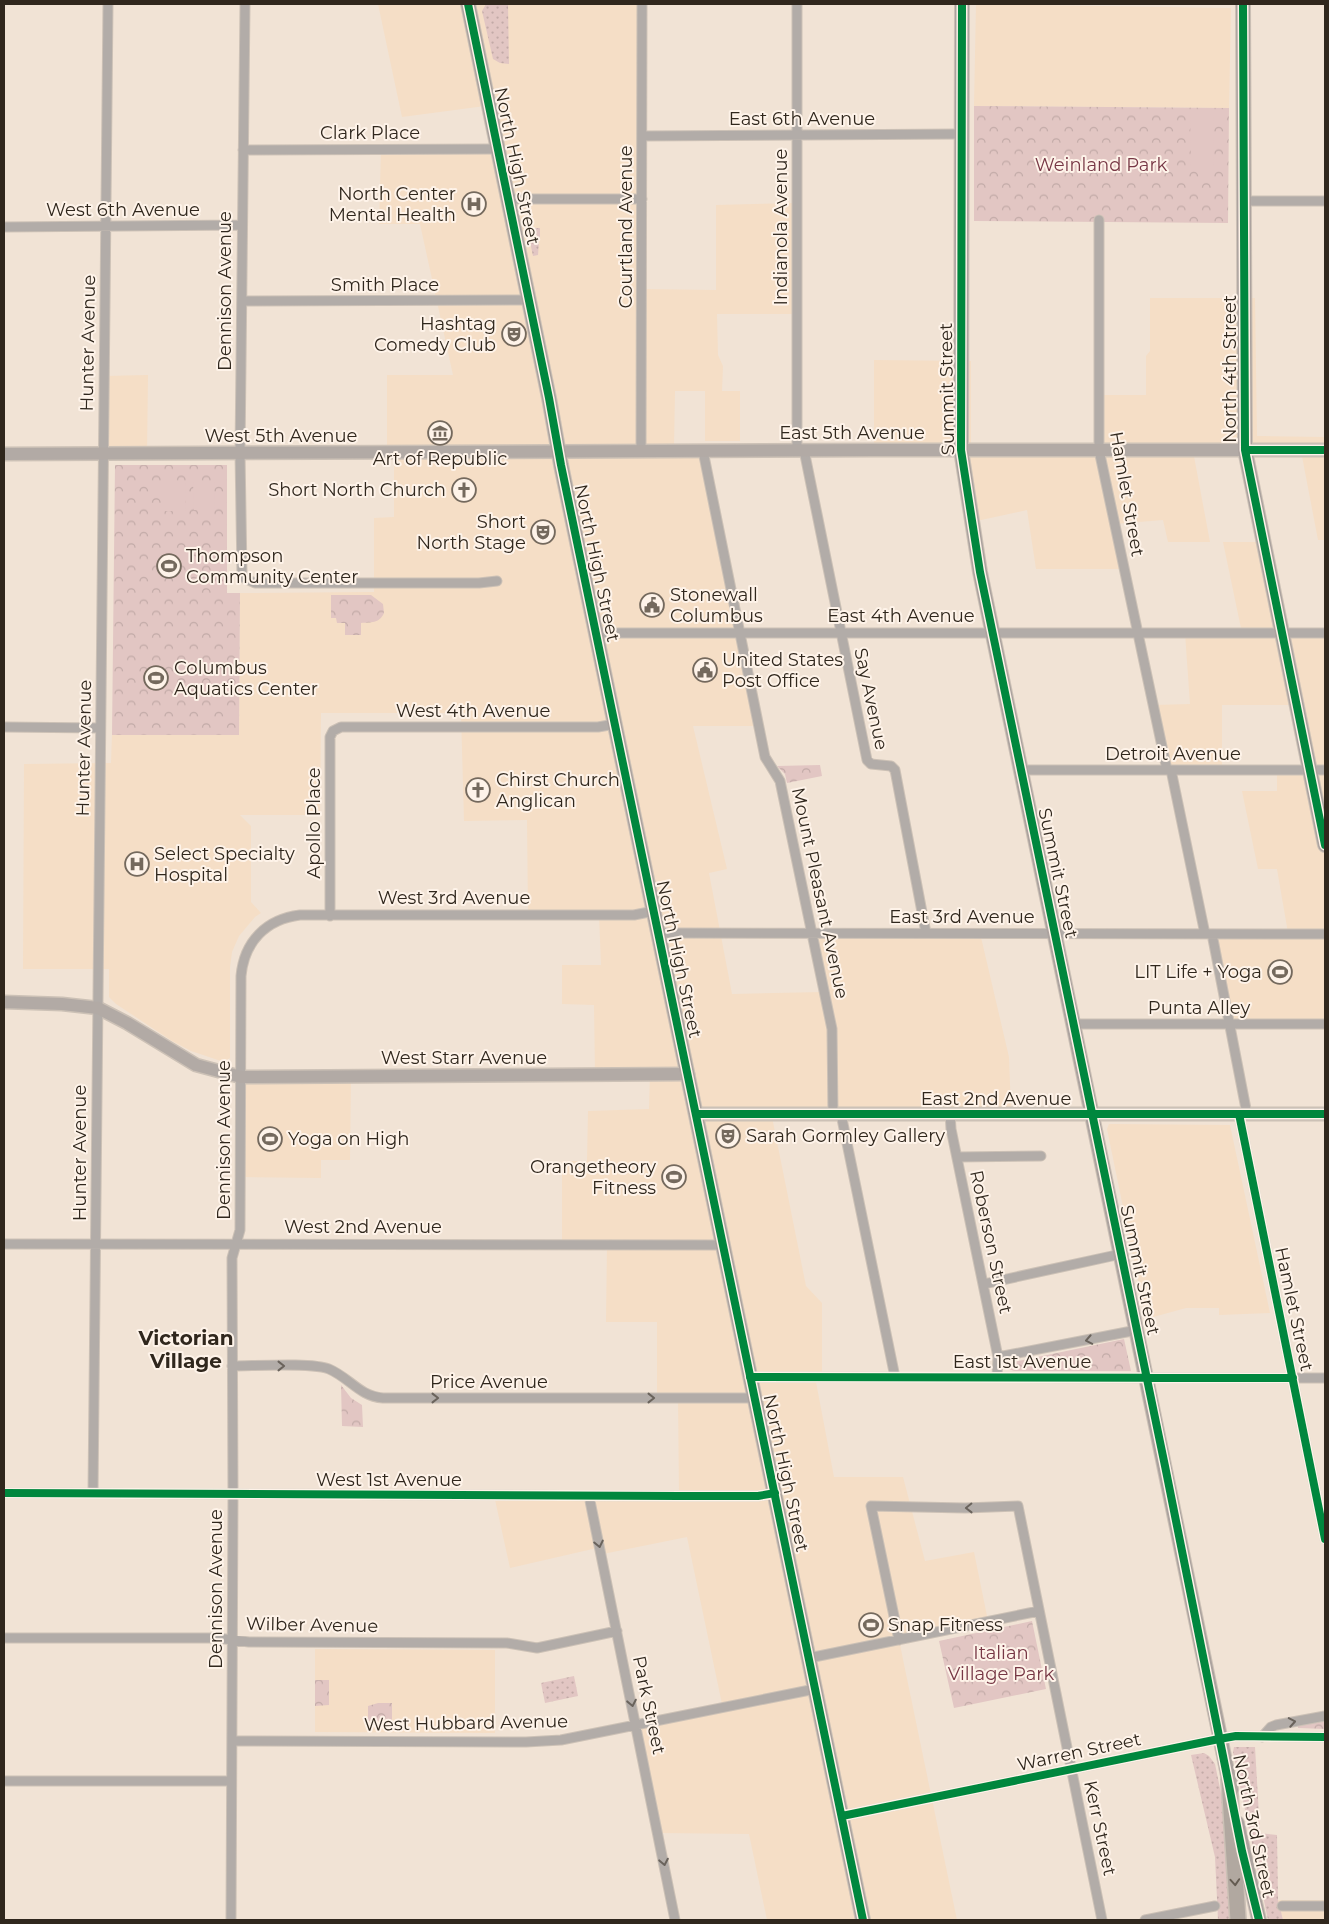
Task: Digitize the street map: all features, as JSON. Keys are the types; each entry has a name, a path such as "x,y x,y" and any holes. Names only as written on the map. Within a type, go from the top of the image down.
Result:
{"highway":[{"path":"1229,1780 1238,1920"}],"main road":[{"name":"North High Street","path":"468,4 596,633 863,1920"},
{"name":"Summit Street","path":"962,4 961,450 980,572 1147,1377 1219,1739"},
{"name":"North 4th Street","path":"1242,4 1245,450 1325,845"},
{"name":"East 5th Avenue","path":"559,451 1325,450"},
{"name":"West 5th Avenue","path":"4,454 559,451"},
{"path":"4,1002 62,1004 98,1008 196,1065 241,1077"},
{"name":"West Starr Avenue","path":"241,1077 688,1074"},
{"name":"East 2nd Avenue","path":"696,1114 1325,1114"},
{"name":"North 3rd Street","path":"1219,1739 1229,1780 1242,1851 1259,1920"}],"street":[{"name":"Hunter Avenue","path":"93,1493 108,4"},
{"name":"Dennison Avenue","path":"244,4 240,569 244,578 251,582 264,583 480,583 497,580"},
{"name":"Courtland Avenue","path":"641,451 642,4"},
{"name":"Indianola Avenue","path":"797,4 800,450"},
{"name":"East 6th Avenue","path":"642,136 962,134"},
{"name":"Clark Place","path":"243,150 498,149"},
{"path":"508,199 642,199"},
{"path":"1244,201 1325,201"},
{"name":"Hamlet Street","path":"1099,220 1099,450 1169,770 1229,1024 1243,1114 1325,1539"},
{"name":"West 6th Avenue","path":"4,227 242,225"},
{"name":"Smith Place","path":"242,301 529,300"},
{"name":"Say Avenue","path":"800,450 841,632 867,760 871,764 891,766 894,770 926,934"},
{"name":"Mount Pleasant Avenue","path":"703,451 764,757 780,781 813,933 832,1029 837,1114 895,1377"},
{"name":"East 4th Avenue","path":"596,633 1325,633"},
{"name":"West 4th Avenue","path":"333,731 341,727 598,727 615,724"},
{"path":"4,727 100,728"},
{"name":"Apollo Place","path":"330,916 330,737 333,731"},
{"name":"Detroit Avenue","path":"1021,770 1325,770"},
{"name":"West 3rd Avenue","path":"258,934 272,923 289,917 634,915 654,912"},
{"name":"East 3rd Avenue","path":"659,933 1325,934"},
{"name":"Dennison Avenue","path":"231,1920 232,1258 240,1230 242,965 246,952 258,934"},
{"name":"Punta Alley","path":"1074,1024 1325,1024"},
{"name":"Roberson Street","path":"950,1113 957,1157 998,1357 997,1377"},
{"path":"957,1157 1041,1156"},
{"name":"West 2nd Avenue","path":"4,1244 723,1244"},
{"path":"984,1284 1121,1254"},
{"path":"998,1357 1137,1330"},
{"name":"Price Avenue","path":"232,1366 311,1366 328,1368 362,1392 372,1397 383,1398 755,1398"},
{"name":"East 1st Avenue","path":"750,1377 1325,1378"},
{"name":"West 1st Avenue","path":"4,1494 758,1496 774,1493"},
{"name":"Park Street","path":"589,1496 675,1920"},
{"name":"Kerr Street","path":"899,1640 871,1506 965,1508 1018,1506 1102,1920"},
{"path":"809,1658 1039,1611"},
{"name":"Wilber Avenue","path":"4,1638 208,1638 249,1642 508,1643 537,1648 617,1631"},
{"name":"West Hubbard Avenue","path":"232,1741 546,1741 576,1737 815,1689"},
{"path":"1262,1736 1271,1727 1276,1725 1325,1716"},
{"name":"Warren Street","path":"842,1816 1236,1736 1325,1737"},
{"path":"4,1781 231,1781"},
{"path":"1144,1920 1215,1906"},
{"path":"1282,1906 1325,1906"}],"shaded area":[{"path":"378,4 464,4 485,106 402,117"},
{"path":"466,4 640,4 642,289 716,290 716,205 796,203 797,314 717,314 718,355 723,366 722,391 740,391 740,441 705,441 705,391 675,391 674,447 698,448 758,726 693,726 727,869 709,873 732,994 824,992 814,931 980,933 1009,1057 1011,1111 771,1112 806,1286 822,1303 822,1373 816,1382 834,1477 903,1477 925,1561 974,1552 988,1621 899,1640 957,1920 767,1920 749,1834 657,1833 633,1724 722,1704 687,1537 598,1555 597,1548 510,1568 494,1495 679,1495 678,1397 657,1397 657,1322 606,1322 607,1245 562,1245 562,1161 587,1161 588,1111 649,1109 650,1073 595,1075 594,1005 562,1004 562,965 601,965 599,914 528,914 527,820 464,821 461,713 321,713 320,815 240,815 251,826 251,902 261,913 255,917 239,936 232,952 230,967 230,1058 224,1062 191,1051 172,1041 116,1004 109,997 109,969 23,969 24,764 111,763 112,735 239,735 240,593 374,592 374,518 394,517 394,452 387,452 387,375 453,375 420,224 379,224 381,149 497,150"},
{"path":"976,4 1231,8 1229,108 974,106"},
{"path":"1150,298 1255,298 1257,436 1325,437 1325,540 1318,540 1301,451 1193,451 1210,542 1168,542 1163,520 1115,524 1125,569 1036,569 1027,510 972,522 959,449 874,450 874,360 971,361 971,450 1096,449 1096,395 1146,395 1146,356 1150,351"},
{"path":"148,375 147,454 103,454 104,376"},
{"path":"1223,542 1261,542 1282,633 1325,634 1325,1024 1229,1023 1211,932 1288,933 1277,869 1258,869 1242,791 1277,791 1277,770 1309,770 1295,705 1222,705 1222,768 1167,769 1154,705 1190,704 1185,633 1242,633"},
{"path":"243,1073 351,1075 350,1160 321,1160 321,1178 242,1177"},
{"path":"1109,1124 1230,1125 1270,1313 1219,1315 1219,1308 1186,1308 1146,1319 1107,1129"},
{"path":"315,1649 495,1650 495,1733 315,1732"},
{"path":"1278,1900 1325,1900 1325,1920 1283,1920"}],"green space":[{"path":"486,4 508,4 509,64 500,63 493,59 482,11"},
{"name":"Weinland Park","path":"974,106 1229,108 1228,223 974,221"},
{"path":"1190,115 1213,115 1214,168 1191,168"},
{"path":"527,228 540,228 540,238 537,239 537,242 539,242 538,255 533,256"},
{"path":"115,465 227,465 227,593 240,593 239,735 112,735"},
{"path":"193,482 214,482 215,510 194,510"},
{"path":"164,483 185,483 186,511 164,511"},
{"path":"331,595 371,595 383,604 384,613 377,621 361,623 361,635 345,635 345,623 337,623 336,618 331,618"},
{"path":"820,765 822,776 787,783 785,774 777,766"},
{"path":"1124,1339 1131,1371 1014,1371 1006,1368 1009,1363"},
{"path":"341,1385 351,1398 362,1405 363,1427 342,1426"},
{"name":"Italian Village Park","path":"1032,1621 1046,1689 954,1708 939,1641"},
{"path":"574,1676 578,1696 545,1703 541,1683"},
{"path":"315,1680 329,1680 329,1705 315,1706"},
{"path":"378,1703 392,1703 392,1721 368,1721 368,1706"},
{"path":"1325,1720 1325,1729 1298,1728 1298,1725"},
{"path":"1234,1747 1255,1747 1260,1833 1277,1835 1278,1900 1283,1920 1268,1920 1233,1752"},
{"path":"1204,1753 1215,1764 1223,1803 1231,1920 1218,1920 1215,1857 1191,1755"}],"cycle path":[{"path":"468,4 561,465 863,1920"},
{"path":"962,4 961,450 980,572 1165,1466 1242,1851 1259,1920"},
{"path":"1243,4 1245,450 1325,845"},
{"path":"1245,450 1325,450"},
{"path":"696,1114 1325,1114"},
{"path":"1239,1114 1325,1539"},
{"path":"750,1377 1293,1378"},
{"path":"4,1493 680,1496 758,1496 775,1493"},
{"path":"842,1816 1236,1736 1325,1737"}],"place":[{"name":"North Center Mental Health","path":"474,204"},
{"name":"Hashtag Comedy Club","path":"514,334"},
{"name":"Art of Republic","path":"440,433"},
{"name":"Short North Church","path":"464,490"},
{"name":"Short North Stage","path":"543,532"},
{"name":"Thompson Community Center","path":"169,566"},
{"name":"Stonewall Columbus","path":"652,605"},
{"name":"United States Post Office","path":"705,670"},
{"name":"Columbus Aquatics Center","path":"156,678"},
{"name":"Chirst Church Anglican","path":"478,790"},
{"name":"Select Specialty Hospital","path":"137,864"},
{"name":"LIT Life + Yoga","path":"1280,972"},
{"name":"Sarah Gormley Gallery","path":"728,1136"},
{"name":"Yoga on High","path":"270,1139"},
{"name":"Orangetheory Fitness","path":"674,1177"},
{"name":"Snap Fitness","path":"871,1625"}],"district":[{"name":"Victorian Village","path":"186,1350"}]}
